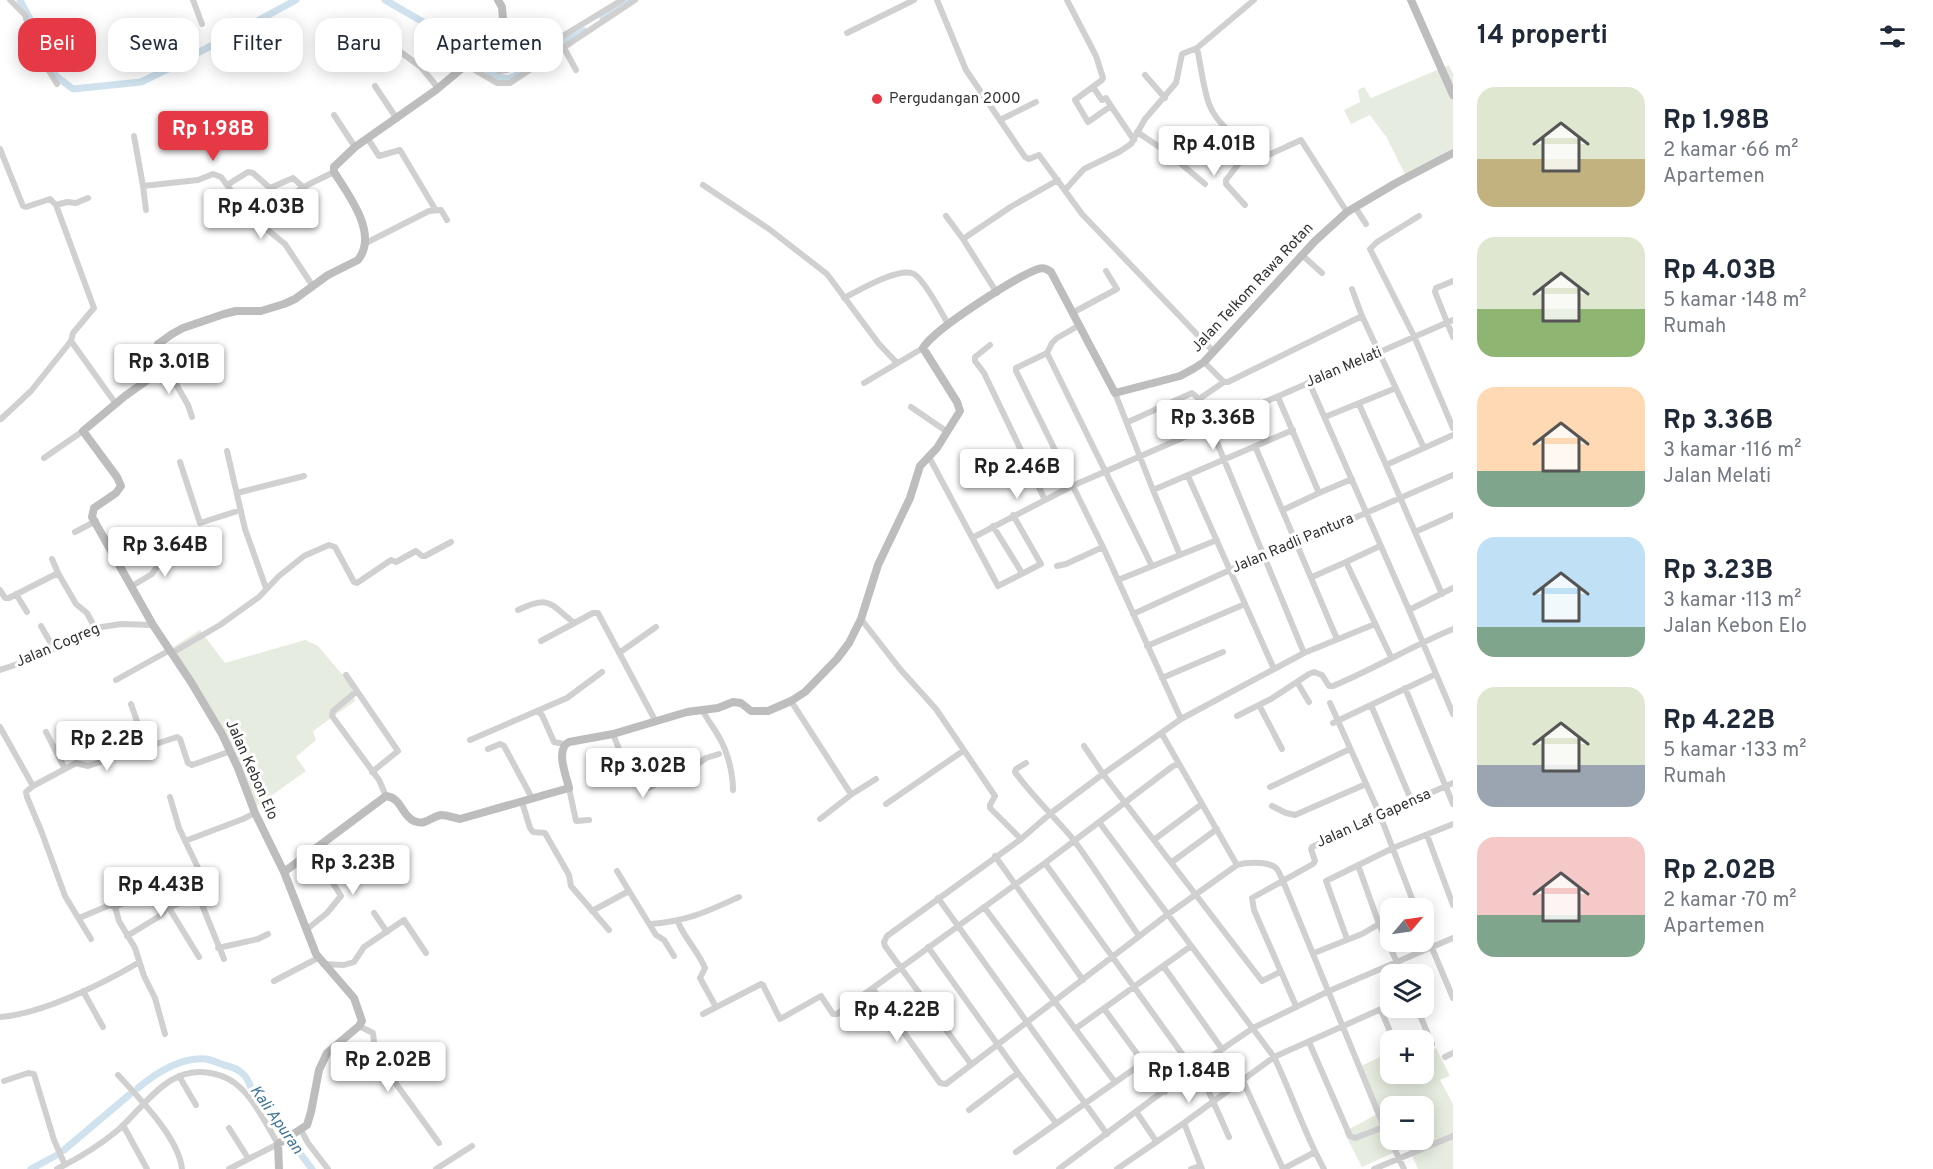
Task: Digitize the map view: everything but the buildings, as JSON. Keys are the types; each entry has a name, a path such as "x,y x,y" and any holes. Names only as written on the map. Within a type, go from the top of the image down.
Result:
{"street":[{"path":"10,0 25,15 34,46 57,84"},
{"path":"194,0 202,24"},
{"path":"498,0 502,7 503,18"},
{"path":"563,38 620,5 635,0"},
{"path":"847,33 914,0"},
{"path":"937,0 966,70 1027,159 1039,155 1082,214 1213,351"},
{"path":"1067,0 1096,56 1102,74 1102,81 1075,100 1088,122 1111,106"},
{"path":"1065,190 1084,169 1124,150 1134,140 1145,119 1176,83 1180,57 1197,48 1254,0"},
{"path":"1411,0 1453,94"},
{"path":"576,70 564,48 620,5"},
{"path":"1197,48 1209,105 1228,130 1250,149 1266,157 1301,140 1351,209 1366,224"},
{"path":"402,53 421,67 438,88"},
{"path":"44,458 83,431 156,374 158,344 183,328 236,311 253,312 272,308 295,298 312,285 358,260 364,244 361,216 334,172 334,167 355,147 397,119 457,72"},
{"path":"483,72 496,83 505,84 528,72"},
{"path":"1145,75 1165,98"},
{"path":"375,86 397,119"},
{"path":"1093,87 1102,100 1106,98 1134,140"},
{"path":"1000,120 1036,102"},
{"path":"334,115 355,147"},
{"path":"1137,132 1167,152 1205,184"},
{"path":"134,136 146,210"},
{"path":"368,139 379,156 400,150 435,209"},
{"path":"0,149 23,206 50,199 56,205 93,308 73,333 71,341 31,391 2,419"},
{"path":"1245,205 1226,180 1250,149"},
{"name":"Jalan Telkom Rawa Rotan","path":"1115,393 1185,374 1204,362 1302,255 1351,209 1453,153"},
{"path":"227,185 248,172 253,173 270,188 293,178 303,188"},
{"path":"283,210 286,201 303,188 334,172"},
{"path":"143,186 198,180 213,174 221,177 248,214 285,244 312,285"},
{"path":"963,239 1012,206 1058,180"},
{"path":"703,185 747,213 827,274 879,344 897,363"},
{"path":"56,205 88,198"},
{"path":"364,244 394,227 435,209 441,210 447,220"},
{"path":"946,216 997,292"},
{"path":"1419,216 1371,246 1370,249 1414,336 1453,428"},
{"path":"1302,255 1322,273"},
{"path":"864,383 923,348 932,336 997,292 1037,270 1046,269 1051,272 1115,393 1180,555"},
{"path":"844,298 890,277 910,272 918,278 948,324"},
{"path":"1072,313 1117,289 1106,272"},
{"path":"1453,281 1435,290 1450,322 1453,337"},
{"path":"1352,289 1362,316 1424,448"},
{"path":"1199,399 1224,382 1362,316"},
{"name":"Jalan Melati","path":"974,537 1072,486 1450,322"},
{"path":"1078,326 1052,343 1047,353 1016,368 1016,371 1103,547 1181,719"},
{"path":"71,341 116,404"},
{"path":"990,345 975,357 975,361 984,373 1045,500"},
{"path":"537,711 542,715 554,742 564,744 613,734 687,712 718,708 733,702 741,703 751,711 768,711 792,701 805,692 849,643 861,619 878,565 910,498 920,466 937,448 958,414 959,406 923,348"},
{"path":"1047,353 1152,566"},
{"path":"156,359 160,359 165,365 188,405 192,417"},
{"path":"1204,362 1224,382"},
{"path":"1309,382 1453,714"},
{"path":"1325,417 1396,388"},
{"path":"1128,422 1192,393 1199,399 1304,653"},
{"path":"1278,397 1318,493"},
{"path":"1359,404 1442,594"},
{"path":"911,407 946,431"},
{"path":"1153,490 1293,430"},
{"path":"75,532 96,521 92,517 92,510 116,493 120,484 83,431"},
{"path":"1386,465 1453,435"},
{"path":"1255,446 1312,577 1336,639"},
{"path":"227,451 254,558 266,588"},
{"path":"929,457 974,537 998,586 1041,564 1013,515"},
{"path":"180,462 200,523 241,510"},
{"name":"Jalan Radli Pantura","path":"1133,614 1263,555 1297,543 1453,474"},
{"path":"237,493 304,476"},
{"path":"1188,476 1274,669"},
{"path":"1283,510 1352,479"},
{"path":"1415,532 1452,518"},
{"name":"Jalan Kebon Elo","path":"96,521 153,625 231,751 255,813 284,872 320,961 354,998 362,1021 359,1026"},
{"path":"993,526 1022,573"},
{"path":"1118,580 1217,540"},
{"path":"116,680 220,625 259,597 266,588 304,556 329,545 335,547 357,583 388,561 396,562 416,551 421,556 425,556 451,542"},
{"path":"132,586 152,574 167,552 183,544"},
{"path":"1312,577 1380,546"},
{"path":"1057,566 1103,547"},
{"path":"52,559 76,604 87,613 95,628"},
{"path":"1346,562 1391,657"},
{"path":"0,590 7,598 58,573"},
{"path":"1409,610 1453,588"},
{"path":"16,594 27,612"},
{"path":"518,610 537,602 544,602 551,604 574,623"},
{"path":"1147,646 1245,604"},
{"path":"541,641 595,612 598,613 656,722"},
{"path":"861,619 900,669 936,709 995,796 990,808 1021,839"},
{"name":"Jalan Cogreg","path":"0,669 36,658 95,628 121,624 153,625"},
{"path":"971,1064 885,946 885,939 1021,839 1103,774 1181,719 1304,653 1375,624"},
{"path":"40,626 54,649"},
{"path":"619,653 656,627"},
{"path":"1237,717 1314,672 1322,675 1329,686 1333,686 1453,629"},
{"path":"1162,678 1223,652"},
{"path":"470,740 567,698 602,672"},
{"path":"1335,722 1436,674"},
{"path":"346,675 398,751 372,772"},
{"path":"1297,682 1309,702"},
{"path":"1405,688 1450,785 1453,804"},
{"path":"357,691 333,711 332,716 379,780 386,796"},
{"path":"792,701 830,764 852,794"},
{"path":"1330,703 1335,722 1380,815 1412,898"},
{"path":"131,704 146,747"},
{"path":"1259,705 1282,749"},
{"path":"1371,705 1412,802"},
{"path":"702,711 720,738 727,755 733,790"},
{"path":"0,726 33,786"},
{"path":"46,732 65,769"},
{"path":"613,734 622,759 619,774 621,779 628,782 637,781 648,788 706,758 719,754"},
{"path":"1162,734 1237,865"},
{"path":"92,939 65,897 26,792 76,763 88,766 178,737 188,763 192,765 231,751"},
{"path":"488,749 500,744 504,746 532,798"},
{"path":"564,744 562,751 576,820 589,820"},
{"path":"1084,746 1262,981 1280,972"},
{"path":"1270,787 1350,749"},
{"path":"886,804 963,751"},
{"path":"1026,763 1015,772 1074,841 1139,936"},
{"path":"703,1014 761,984 780,1018 821,996 835,1015 873,990 1173,766 1179,764"},
{"path":"820,819 876,779"},
{"path":"1272,806 1295,815 1366,784"},
{"name":"Jalan Laf Gapensa","path":"1283,881 1315,862 1312,847 1450,785"},
{"path":"284,872 386,796 399,801 410,819 424,823 443,815 460,819 569,788"},
{"path":"170,797 185,841 200,872 198,896 224,959"},
{"path":"522,802 530,828 533,832 545,833 569,875 571,886 609,930"},
{"path":"1155,839 1202,804"},
{"path":"185,841 255,813"},
{"path":"1099,822 1274,1057 1324,1169"},
{"path":"1347,939 1326,881 1393,848 1453,825"},
{"path":"1172,862 1216,829"},
{"path":"1427,835 1452,901"},
{"path":"306,930 327,913 341,896 313,851"},
{"path":"995,856 1083,980"},
{"path":"1045,863 1194,1069 1214,1100 1229,1137"},
{"path":"873,990 940,1083 946,1084 1196,893 1237,865 1269,864 1276,868 1283,881 1380,1117"},
{"path":"1358,864 1379,924 1398,963"},
{"path":"618,871 656,935 664,940 674,956"},
{"path":"1283,881 1252,898 1251,901 1296,1006"},
{"path":"79,918 110,905 115,907 156,888 160,891 199,957"},
{"path":"592,911 629,891"},
{"path":"127,936 160,916 168,908 198,896"},
{"path":"651,924 678,922 703,915 739,897"},
{"path":"938,898 1107,1134"},
{"path":"115,907 119,921 137,954 138,963 157,1003 165,1034"},
{"path":"984,907 1115,1082"},
{"path":"374,913 387,932"},
{"path":"274,981 320,961 344,965 354,962 364,947 405,921 426,953"},
{"path":"678,922 705,968 700,978 716,1007"},
{"path":"1314,953 1379,924"},
{"path":"218,948 258,939 268,934"},
{"path":"1434,947 1453,938"},
{"path":"1076,1029 1191,946"},
{"path":"928,947 1056,1123"},
{"path":"1059,1169 1253,1028 1329,991 1422,952"},
{"path":"1433,952 1453,998"},
{"path":"0,1017 28,1011 83,990 138,963"},
{"path":"1164,967 1222,1049"},
{"path":"83,990 103,1027"},
{"path":"1105,1010 1165,1092"},
{"path":"1117,1169 1274,1057 1380,1010"},
{"path":"229,1169 298,1132 308,1122 319,1070 327,1053 359,1026 374,1033 375,1051 381,1063 439,1143"},
{"path":"1309,1042 1350,1136 1355,1137 1380,1128"},
{"path":"1444,1057 1453,1053"},
{"path":"1016,1152 1144,1062"},
{"path":"57,1169 83,1156 123,1125 141,1100 179,1076 202,1071 224,1077 243,1091 279,1142 279,1169"},
{"path":"4,1081 28,1073 36,1076 54,1140 65,1165"},
{"path":"969,1110 1018,1073"},
{"path":"118,1074 156,1117 177,1153 182,1169"},
{"path":"179,1076 196,1105"},
{"path":"1242,1079 1283,1169 1315,1152"},
{"path":"1137,1113 1156,1141"},
{"path":"1184,1123 1201,1167 1191,1169"},
{"path":"123,1125 147,1169"},
{"path":"230,1128 248,1158"},
{"path":"298,1132 328,1169"},
{"path":"1374,1169 1453,1136"},
{"path":"436,1169 472,1146"},
{"path":"1395,1150 1404,1169"}],"shaded area":[{"path":"1449,65 1453,74 1453,148 1405,174 1387,138 1370,115 1351,124 1344,110 1360,102 1358,90 1364,87 1371,98"},
{"path":"200,630 225,663 305,640 318,646 351,685 355,701 313,731 316,740 296,757 306,771 254,808 245,782 170,649"},
{"path":"1436,1048 1450,1076 1440,1080 1453,1104 1453,1169 1418,1169 1410,1150 1434,1150 1434,1096 1380,1096 1380,1150 1399,1150 1362,1167 1344,1132 1377,1114 1361,1066 1380,1057 1380,1084 1434,1084 1434,1049"}],"waterway":[{"path":"20,0 42,51 56,76 73,89 141,82 296,0"},
{"path":"385,0 451,38 495,76 507,79 515,76 542,55 584,31"},
{"path":"603,18 628,0"},
{"name":"Kali Apuran","path":"138,1088 161,1072 187,1061 206,1059 234,1068 244,1075 251,1088 312,1169"},
{"path":"64,1150 129,1095"},
{"path":"31,1169 55,1156"}],"place":[{"name":"Pergudangan 2000","path":"877,99"}]}
